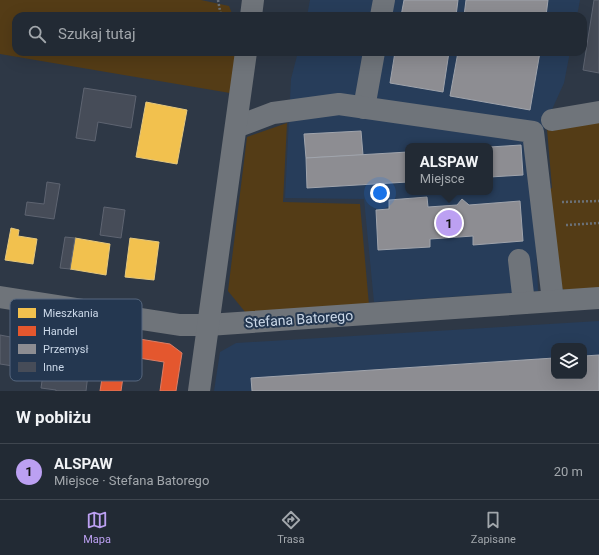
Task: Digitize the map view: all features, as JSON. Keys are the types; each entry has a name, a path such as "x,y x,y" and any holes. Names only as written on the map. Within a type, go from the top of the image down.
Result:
{"street":[{"path":"252,12 253,0"},
{"path":"382,12 384,0"},
{"path":"199,391 245,56"},
{"path":"364,108 373,56"},
{"path":"236,127 273,113 339,104 533,132 553,301"},
{"path":"552,120 599,112"},
{"path":"519,260 524,303"},
{"name":"Stefana Batorego","path":"0,297 13,299"},
{"name":"Stefana Batorego","path":"142,319 180,325 208,325 599,298"}],"path":[{"path":"218,0 221,12"},
{"path":"541,202 599,201"},
{"path":"544,226 599,223"}],"shaded area":[{"path":"0,0 201,0 229,6 231,12 12,12 12,56 235,56 230,93 0,54"},
{"path":"310,0 580,0 578,12 308,12"},
{"path":"297,56 569,56 564,83 544,127 549,187 534,188 538,291 374,302 364,199 285,198 291,79"},
{"path":"599,120 599,288 564,290 554,279 544,191 552,188 547,129 548,124"},
{"path":"287,123 283,202 360,204 369,305 246,313 228,291 247,137"},
{"path":"599,321 599,391 214,391 220,352 236,343"}],"building: Mieszkania":[{"path":"146,102 187,110 177,164 136,157"},
{"path":"11,228 19,230 18,236 37,239 33,264 5,260"},
{"path":"75,238 110,244 106,275 70,269"},
{"path":"130,238 159,242 154,280 125,277"}],"building: Handel":[{"path":"142,339 170,344 182,353 176,391 160,391 164,362 142,359"},
{"path":"102,381 122,381 121,391 100,391"}],"building: Przemysł":[{"path":"404,0 458,0 456,12 402,12"},
{"path":"466,0 548,0 546,12 464,12"},
{"path":"394,56 448,56 443,92 390,83"},
{"path":"457,56 539,56 530,110 450,96"},
{"path":"361,131 363,155 306,158 304,134"},
{"path":"521,145 523,175 493,177 493,147"},
{"path":"405,152 405,182 307,188 306,158"},
{"path":"427,197 428,207 457,205 462,199 469,205 520,201 523,241 473,245 473,236 430,239 430,247 378,250 376,210 389,209 389,200"},
{"path":"599,355 599,391 252,391 251,378 551,358 551,379 587,379 587,356"}],"building: Inne":[{"path":"594,0 599,0 599,73 583,70 585,56 587,56 587,45"},
{"path":"84,88 136,96 131,128 98,122 95,141 76,138"},
{"path":"47,182 60,184 54,219 25,215 27,202 44,204"},
{"path":"104,207 125,210 121,238 100,235"},
{"path":"65,237 75,238 70,269 60,268"},
{"path":"0,335 10,337 10,366 0,364"},
{"path":"42,381 87,381 86,391 56,391 41,388"}],"place":[{"name":"ALSPAW","path":"449,223"}]}
